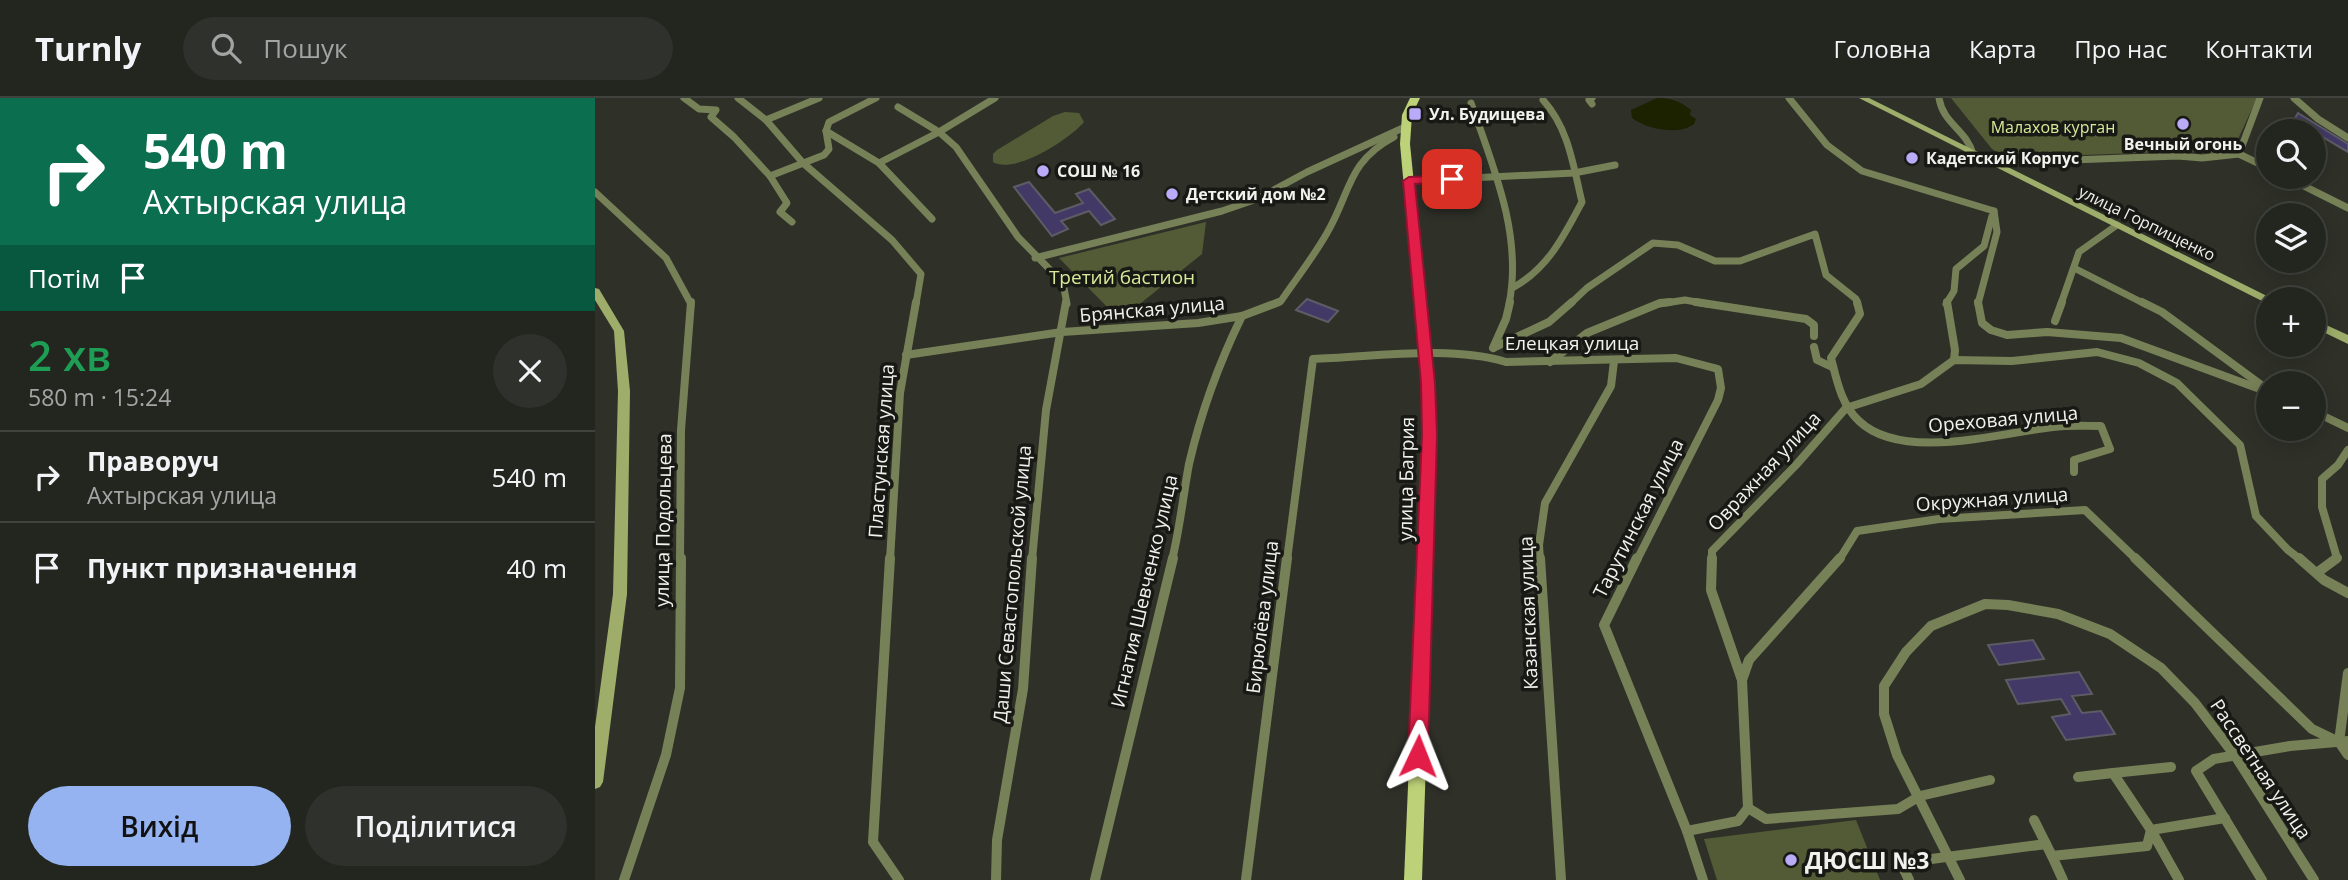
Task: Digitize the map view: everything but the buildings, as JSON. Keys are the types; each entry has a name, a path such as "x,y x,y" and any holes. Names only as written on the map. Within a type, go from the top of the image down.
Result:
{"main road":[{"path":"1405,124 1415,98"},
{"name":"улица Горпищенко","path":"1863,98 2256,294"},
{"name":"улица Багрия","path":"1405,124 1430,435 1413,880"},
{"path":"595,290 619,331 624,391 620,594 595,782"},
{"path":"2326,329 2348,340"}],"street":[{"path":"684,98 699,109 716,110 711,117 749,152 770,176 787,204 780,212 792,222"},
{"path":"766,120 819,98"},
{"path":"770,176 824,155 829,149 826,131 829,122 876,98"},
{"path":"879,163 939,132 992,98"},
{"path":"1789,98 1827,145 1862,171 1994,211"},
{"path":"1939,98 1941,113 1969,140 1973,154"},
{"path":"2239,154 2260,98"},
{"path":"2294,98 2318,119 2348,138"},
{"name":"Пластунская улица","path":"741,99 766,120 803,163 892,240 921,274 900,393 873,842 899,880"},
{"path":"1514,287 1531,280 1561,242 1582,202 1564,134 1543,100"},
{"path":"1471,103 1509,228 1513,300 1495,347"},
{"name":"Даши Севастопольской улица","path":"898,107 939,132 955,147 1018,237 1035,258 1063,284 1067,305 1045,410 1023,689 997,840 996,880"},
{"path":"1035,258 1257,199 1405,124"},
{"path":"826,131 879,163 932,219"},
{"name":"Брянская улица","path":"905,355 1062,332 1198,323 1242,316 1280,301 1328,232 1356,170 1373,148 1394,137"},
{"path":"1993,163 2178,156 2202,158 2239,154 2256,162"},
{"path":"1409,181 1574,173 1615,165"},
{"path":"2310,189 2348,208"},
{"name":"улица Подольцева","path":"595,192 655,243 687,288 692,305 687,386 681,430 680,688 666,755 625,880"},
{"path":"1954,360 1955,350 1946,303 1954,291 1956,269 1984,246 1994,211"},
{"path":"1994,211 1997,232 1979,294 1978,308 1982,323 1991,330 2007,335 2047,332 2121,338 2256,387"},
{"path":"2055,321 2079,252 2117,225"},
{"path":"1483,355 1549,322 1587,288 1653,243 1678,245 1715,261 1740,261 1815,234 1826,275 1856,299 1860,314 1831,358 1833,378 1846,408 1921,384 1954,360 2012,361 2097,352 2139,363 2177,383 2240,445 2256,516 2288,550 2318,572 2323,580 2348,593"},
{"path":"2074,268 2162,312 2256,382"},
{"path":"1549,363 1587,333 1666,300 1685,300 1806,319 1814,326 1814,336"},
{"name":"Игнатия Шевченко улица","path":"1095,880 1147,652 1183,517 1185,486 1219,361 1242,316"},
{"path":"1814,347 1817,360 1832,367"},
{"name":"Елецкая улица","path":"1313,359 1483,355 1506,362 1549,363 1676,358 1718,369"},
{"name":"Бирюлёва улица","path":"1246,880 1313,359"},
{"name":"Казанская улица","path":"1561,880 1539,545 1545,503 1611,386 1614,361"},
{"name":"Тарутинская улица","path":"1703,880 1687,831 1604,625 1708,417 1720,402 1723,383 1718,369"},
{"name":"Ореховая улица","path":"1846,408 1863,427 1894,439 1937,444 2055,426 2101,426 2110,449 2074,460 2074,471"},
{"name":"Овражная улица","path":"1742,680 1711,590 1712,551 1804,456 1846,408"},
{"path":"2326,417 2348,428"},
{"path":"2318,572 2337,558 2322,507 2322,479 2338,465 2348,450"},
{"name":"Окружная улица","path":"1742,680 1749,660 1843,555 1857,531 1939,519 2085,510 2312,729 2343,742 2348,755"},
{"name":"Рассветная улица","path":"1960,880 1897,755 1884,715 1884,686 1906,652 1930,626 1985,604 2008,605 2058,614 2109,634 2161,668 2195,704 2236,757 2314,880"},
{"path":"2262,880 2196,771 2214,759 2290,746 2343,742 2348,673"},
{"path":"1687,831 1738,821 1748,808 1742,680"},
{"path":"2078,777 2171,767"},
{"path":"2113,773 2151,830 2179,880"},
{"path":"1748,808 1766,819 1898,809 1920,796 1990,780"},
{"path":"2151,830 2225,818"},
{"path":"2034,820 2063,880"},
{"path":"2052,856 2147,846 2151,830"},
{"path":"1909,880 1901,863 2046,844"}],"green space":[{"name":"Малахов курган","path":"1951,98 2257,98 2232,152 2208,154 2188,151 2006,158 1992,149"},
{"path":"1065,112 1079,113 1084,122 1055,146 1014,164 1002,165 993,162 993,154 997,150 1053,116"},
{"name":"Третий бастион","path":"1206,222 1202,254 1126,315 1115,315 1059,258"},
{"name":"ДЮСШ №3","path":"1856,820 1880,880 1717,880 1704,839"}],"shaded area":[{"path":"1657,98 1675,101 1687,107 1691,110 1690,115 1696,119 1694,124 1680,130 1663,130 1632,118 1631,110"}],"place":[{"name":"Ул. Будищева","path":"1415,114"},
{"name":"Вечный огонь","path":"2183,124"},
{"name":"Кадетский Корпус","path":"1912,158"},
{"name":"СОШ № 16","path":"1043,171"},
{"name":"Детский дом №2","path":"1172,194"},
{"name":"ДЮСШ №3","path":"1791,860"}],"route":[{"path":"1418,756 1430,435 1428,383 1409,181 1452,179"}]}
